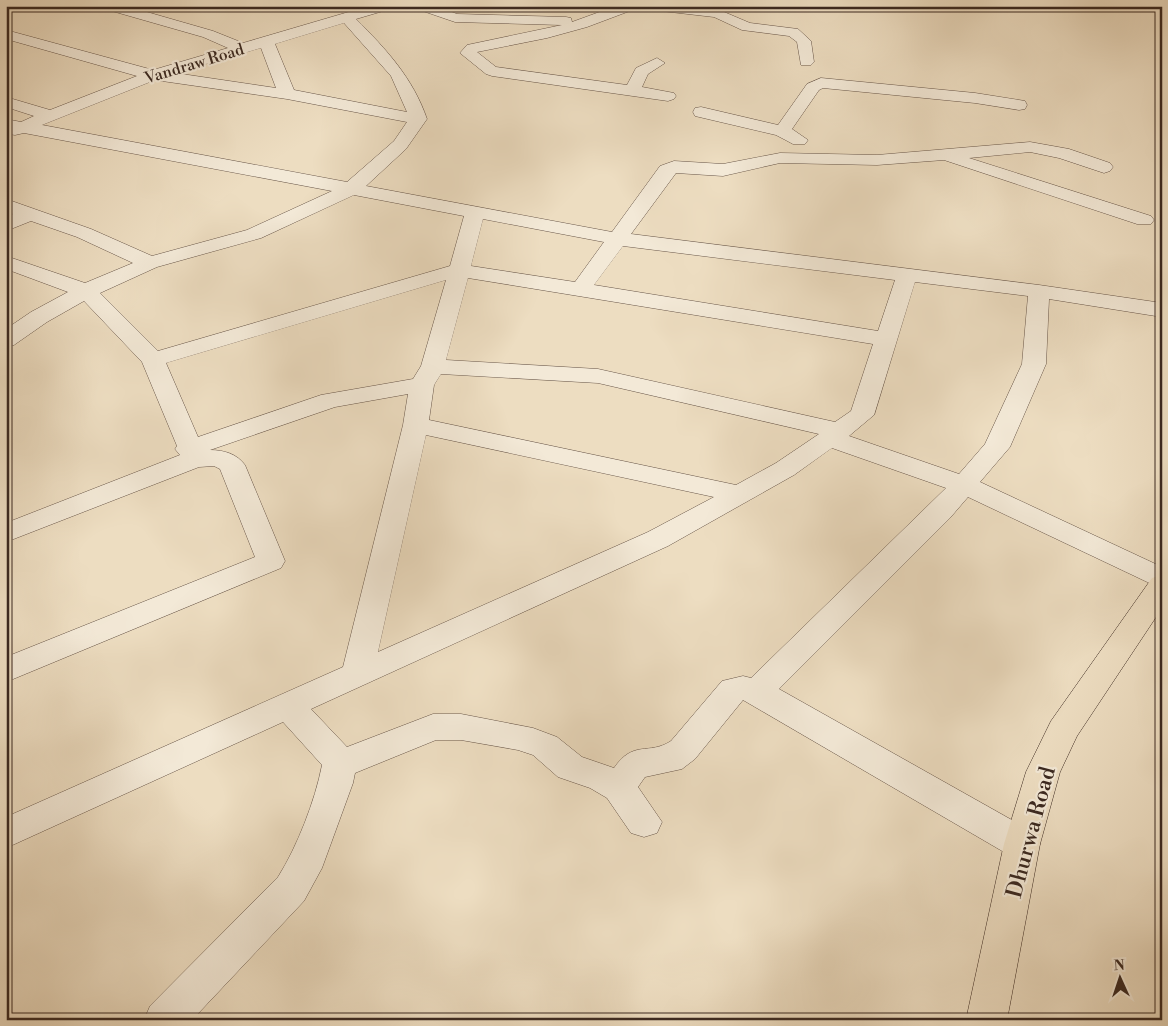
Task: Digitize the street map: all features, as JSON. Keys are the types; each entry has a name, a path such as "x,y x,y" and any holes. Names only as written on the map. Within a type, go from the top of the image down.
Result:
{"main road":[{"name":"Dhurwa Road","path":"986,1020 1022,844 1043,772 1063,730 1162,585"}],"street":[{"path":"110,6 208,34 241,48"},
{"path":"159,6 199,16"},
{"name":"Vandraw Road","path":"10,128 154,75 272,39 344,12 363,12 386,6"},
{"path":"422,6 455,18 546,19 582,24"},
{"path":"630,6 582,24 542,35 472,48 468,53 492,71 538,76 668,96"},
{"path":"654,6 721,9 747,27 795,34 804,41 806,62"},
{"path":"6,340 39,317 86,291 150,263 254,234 351,189 400,145 418,119 413,99 394,67 344,12"},
{"path":"252,30 272,39 287,94"},
{"path":"6,34 154,75 287,94 418,119"},
{"path":"632,90 642,71 657,63"},
{"path":"782,131 813,87 821,83 975,98 1019,105"},
{"path":"6,102 48,115"},
{"path":"701,112 782,131 833,158"},
{"path":"10,128 619,239 1039,292 1162,310"},
{"path":"581,289 669,168 680,166 723,170 780,158 877,160 1030,147 1057,152 1104,166"},
{"path":"941,155 1144,220"},
{"path":"6,205 84,233 150,263"},
{"path":"357,676 428,376 475,212"},
{"path":"6,225 30,214"},
{"path":"6,262 86,291 153,360 192,454"},
{"path":"153,360 458,270 888,339"},
{"path":"6,832 289,707 658,539 785,469 862,415 907,275"},
{"path":"757,691 940,512 997,446 1034,364 1039,292"},
{"path":"6,532 192,454 330,400 428,376 598,376 835,434 964,485 1162,579"},
{"path":"416,425 740,494"},
{"path":"6,670 272,561 232,465 224,459 217,457 192,454"},
{"path":"618,788 633,766 639,762 670,758 683,750 733,690 743,688 757,691 1022,844"},
{"path":"164,1020 291,889 304,868 336,783 339,765 335,758 289,707"},
{"path":"339,765 433,727 445,726 534,741 545,746 570,767 602,778 618,788 644,822"}]}
